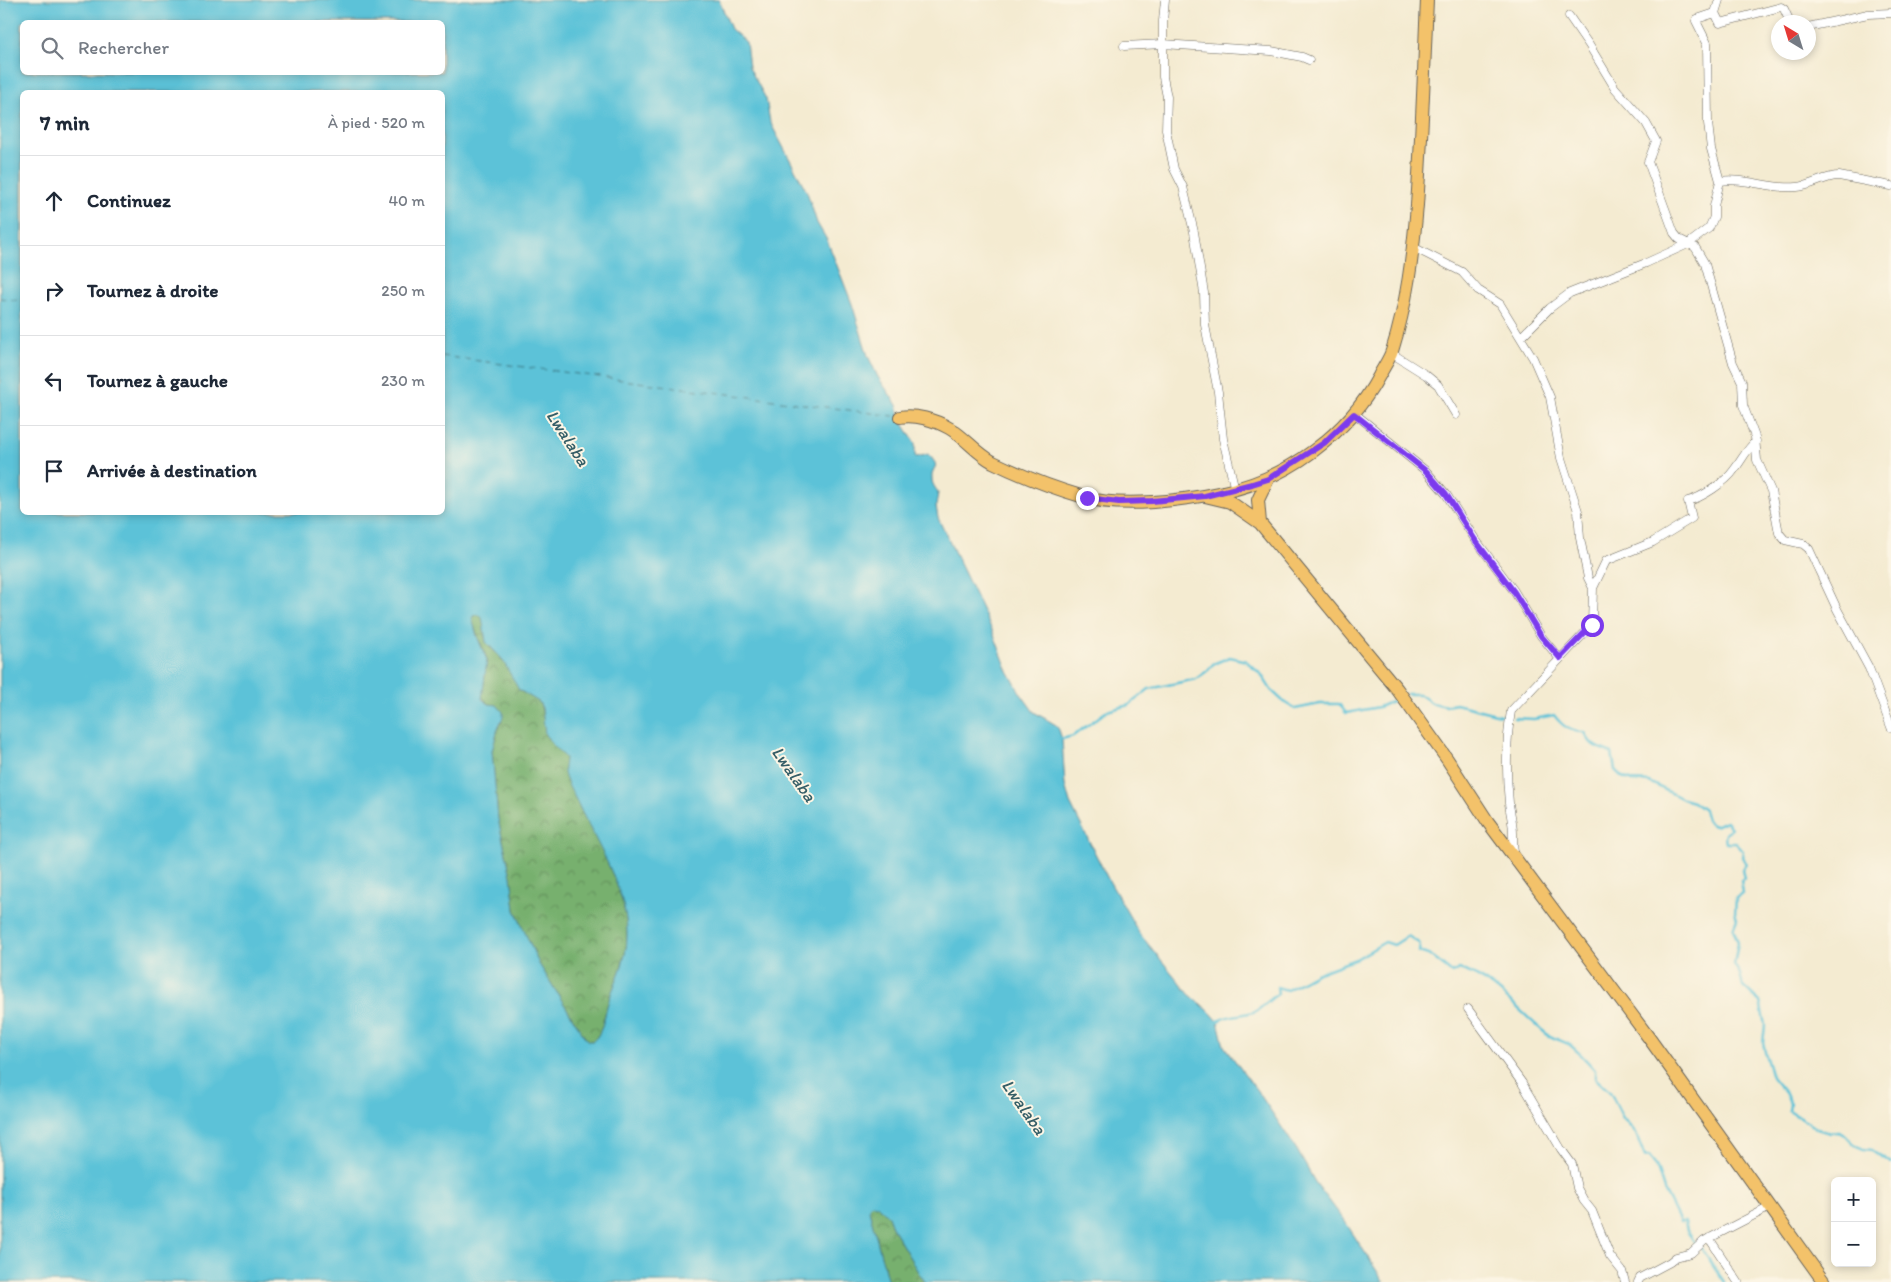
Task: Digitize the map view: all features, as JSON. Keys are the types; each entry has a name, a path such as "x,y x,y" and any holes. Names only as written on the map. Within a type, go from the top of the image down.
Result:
{"main road":[{"path":"900,417 916,416 949,428 989,460 1017,473 1087,498 1127,502 1205,496 1235,490 1268,479 1324,443 1354,414 1370,392 1391,353 1408,285 1414,247 1421,150 1427,0"},
{"path":"1260,523 1258,500 1268,479"},
{"path":"1205,496 1230,502 1260,523 1397,689 1447,759 1488,822 1643,1030 1824,1282"}],"street":[{"path":"1165,0 1163,77 1167,97 1166,130 1174,169 1183,187 1194,232 1204,293 1205,325 1218,392 1223,439 1235,490"},
{"path":"1719,0 1716,13 1720,23 1782,6 1787,15"},
{"path":"1521,337 1550,308 1570,293 1626,272 1688,244 1707,230 1714,219 1714,206 1720,180 1710,149 1707,43 1696,21 1699,18 1716,13"},
{"path":"1816,25 1868,14 1891,13"},
{"path":"1569,16 1594,52 1615,88 1646,123 1656,141 1648,162 1674,233 1679,239 1695,247 1705,264 1733,364 1742,382 1743,405 1756,441 1757,460 1771,491 1779,533 1785,540 1803,544 1809,549 1837,609 1870,668 1891,727"},
{"path":"1124,46 1163,44 1271,51 1309,60"},
{"path":"1720,180 1733,179 1796,188 1832,176 1839,176 1891,186"},
{"path":"1414,247 1462,272 1478,290 1500,304 1533,358 1550,397 1561,458 1578,513 1580,538 1588,578 1593,588"},
{"path":"1391,353 1438,384 1456,415"},
{"path":"1354,414 1426,471 1439,486 1449,498 1475,540 1514,592 1546,643 1560,658"},
{"path":"1514,855 1507,764 1511,711 1592,625 1593,588 1606,561 1653,542 1692,518 1687,501 1698,498 1731,474 1746,450 1756,441"},
{"path":"1468,1009 1522,1083 1561,1150 1573,1166 1577,1188 1592,1211 1610,1256 1622,1272 1625,1282"},
{"path":"1638,1282 1640,1278 1676,1257 1690,1253 1704,1241 1770,1207"},
{"path":"1710,1238 1738,1282"}],"green space":[{"path":"476,614 482,617 486,642 539,702 547,736 565,758 566,777 604,855 620,895 625,915 627,944 621,969 607,1005 602,1028 593,1041 588,1041 584,1036 539,964 515,910 511,876 498,819 492,751 498,728 502,722 497,705 489,704 482,697 487,659 472,621"},
{"path":"872,1204 877,1205 888,1216 893,1229 924,1282 888,1282 869,1210"}],"water":[{"name":"Lwalaba","path":"0,0 719,0 731,29 746,42 749,67 766,99 770,122 807,192 817,223 827,240 852,304 868,356 878,377 897,405 902,422 915,443 915,456 928,454 936,465 932,479 938,493 936,506 938,518 993,632 1007,669 1034,712 1056,725 1059,730 1062,739 1065,785 1070,803 1107,877 1139,933 1189,994 1218,1021 1224,1046 1261,1096 1297,1150 1315,1182 1344,1220 1384,1282 924,1282 893,1229 888,1216 877,1205 872,1204 869,1210 888,1282 0,1282","holes":["474,615 482,617 486,642 502,659 519,690 539,702 542,708 545,734 565,758 564,771 566,781 610,868 622,901 626,918 627,944 621,969 607,1005 602,1028 593,1041 588,1041 584,1036 539,964 515,910 511,876 498,819 492,751 503,712 497,705 489,704 482,699 487,660 477,636 472,618"]}],"waterway":[{"path":"1062,739 1073,736 1107,711 1129,705 1149,689 1196,679 1213,664 1230,657 1246,661 1261,674 1271,690 1285,703 1295,709 1320,704 1339,704 1346,713 1379,707 1399,698"},
{"path":"1407,694 1419,694 1432,703 1446,706 1456,704 1508,717"},
{"path":"1514,718 1534,719 1554,715 1567,728 1585,732 1592,744 1612,753 1615,770 1622,777 1632,781 1649,782 1693,802 1704,810 1710,824 1715,826 1726,821 1731,828 1726,835 1726,843 1736,843 1743,851 1742,857 1746,864 1742,870 1744,878 1741,880 1743,893 1736,898 1735,913 1737,919 1733,929 1738,942 1734,965 1740,974 1743,986 1760,1002 1765,1025 1763,1043 1772,1077 1786,1094 1790,1104 1789,1111 1817,1129 1830,1133 1839,1132 1846,1135 1853,1143 1863,1149 1872,1150 1891,1163"},
{"path":"1218,1021 1226,1017 1256,1011 1278,994 1277,987 1287,990 1316,974 1356,959 1385,942 1394,945 1408,936 1420,944 1419,952 1431,956 1452,973 1459,969 1483,980 1504,995 1546,1034 1570,1045 1586,1060 1595,1070 1595,1078 1610,1092 1623,1118 1636,1134 1645,1157 1649,1156 1656,1165 1664,1190 1680,1222 1685,1222 1687,1231 1696,1244"},
{"path":"1701,1248 1724,1282"}],"ferry route":[{"path":"0,298 20,301"},
{"path":"445,356 894,416"}],"route":[{"path":"1087,498 1119,502 1152,501 1205,496 1235,490 1268,479 1324,443 1354,414 1426,471 1446,494 1475,540 1514,592 1541,636 1555,654 1560,658 1592,625"}]}
